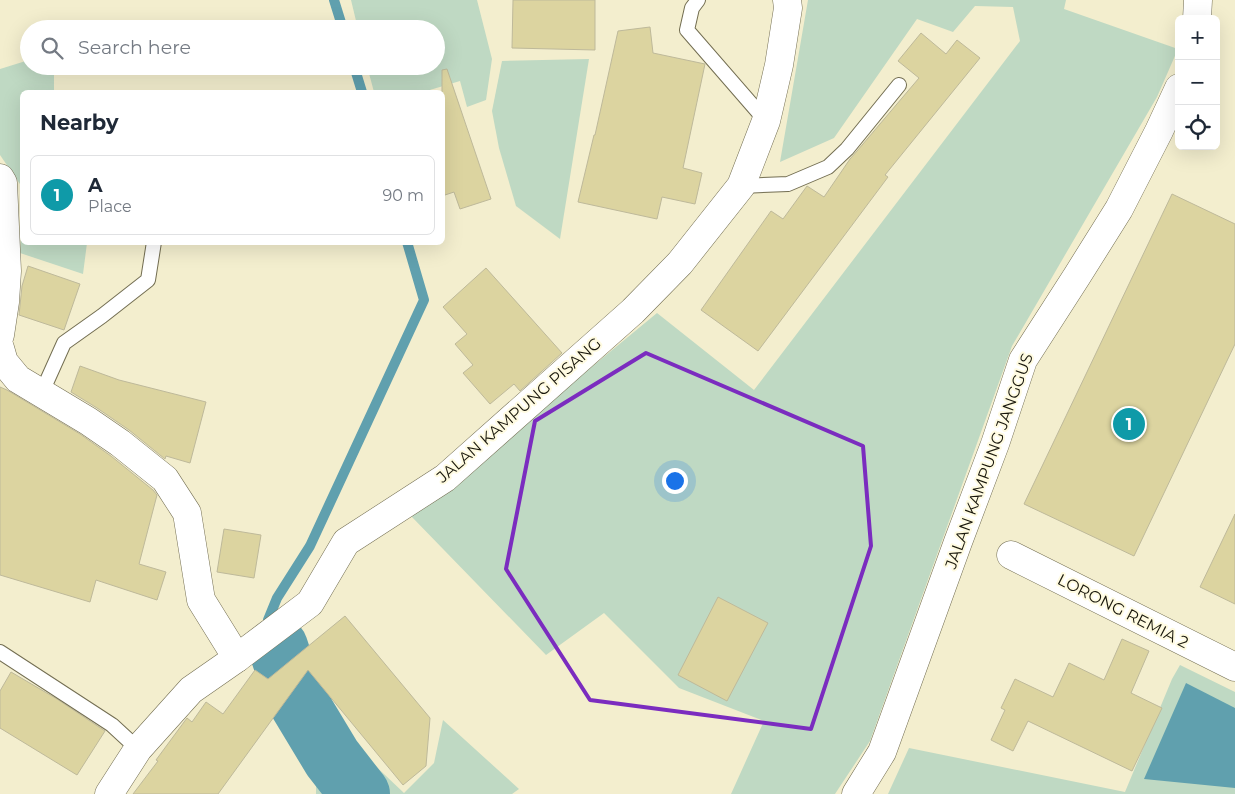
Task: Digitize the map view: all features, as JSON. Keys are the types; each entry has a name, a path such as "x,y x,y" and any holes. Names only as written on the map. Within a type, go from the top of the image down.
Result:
{"street":[{"name":"JALAN KAMPUNG PISANG","path":"109,794 138,748 190,690 237,658 310,603 346,542 445,478 632,311 680,263 741,186 766,121 779,65 788,8 787,0"},
{"path":"1197,15 1198,0"},
{"name":"JALAN KAMPUNG JANGGUS","path":"856,794 882,752 995,444 1023,360 1118,208 1175,97"},
{"path":"0,178 3,183 7,271 0,335"},
{"path":"0,348 4,362 18,379 88,421 120,443 165,479 187,513 201,600 237,658"},
{"name":"LORONG REMIA 2","path":"1011,555 1235,667"}],"lane":[{"path":"698,0 692,8 687,30 766,121"},
{"path":"741,186 788,184 828,168 847,149 899,85"},
{"path":"42,392 64,343 148,280 154,245"},
{"path":"0,652 112,725 138,748"}],"highlighted area":[{"path":"646,353 863,446 871,546 811,729 590,700 506,569 535,421"}],"green space":[{"path":"351,0 477,0 492,59 486,100 467,107 460,81 430,90 373,90 369,75 445,75 445,20 356,20"},
{"path":"808,0 1066,0 1064,9 1175,48 1175,56 1157,97 1012,346 870,741 835,794 731,794 764,721 679,688 604,613 546,655 411,516 657,313 754,390 1020,41 1013,7 975,6 953,32 917,19 834,138 780,162"},
{"path":"589,59 560,239 516,206 499,148 492,111 502,61"},
{"path":"20,63 20,75 54,75 54,90 20,90 20,184 0,155 0,69"},
{"path":"20,245 87,245 83,274 20,253"},
{"path":"1180,665 1235,692 1235,794 888,794 909,748 1125,792 1172,679"},
{"path":"307,701 404,793 434,763 443,720 519,789 512,794 316,794 316,782 298,743"}],"water":[{"path":"1186,683 1235,708 1235,788 1144,779"}],"building":[{"path":"513,0 595,0 595,50 512,48"},
{"path":"650,27 653,53 705,64 683,168 702,173 695,204 662,197 657,219 578,202 618,31"},
{"path":"921,33 946,54 957,40 980,58 885,175 888,177 758,351 701,310 771,211 783,219 807,186 824,197 850,159 919,78 898,61"},
{"path":"445,69 447,69 491,199 460,209 454,192 445,195 445,90 442,90 442,75 445,75"},
{"path":"1172,194 1235,224 1235,344 1134,556 1024,504"},
{"path":"28,266 80,284 64,330 19,315 22,286"},
{"path":"486,268 562,353 520,391 514,384 490,404 463,373 473,365 455,344 467,334 443,307"},
{"path":"80,366 119,380 206,402 190,463 166,456 165,459 129,430 71,392"},
{"path":"0,387 80,434 111,456 157,495 139,564 166,572 157,600 96,580 90,602 0,575"},
{"path":"1235,514 1235,604 1200,587"},
{"path":"224,529 261,535 254,578 217,572"},
{"path":"718,597 768,623 727,701 678,675"},
{"path":"345,616 430,718 426,766 403,785 308,670 218,794 133,794 187,718 192,722 206,702 223,714 255,670 268,679"},
{"path":"1122,639 1149,651 1131,693 1162,708 1132,771 1028,721 1013,751 991,740 1005,710 1001,708 1015,679 1053,697 1069,663 1104,680"},
{"path":"11,672 57,699 105,731 77,775 0,728 0,691"}],"waterway":[{"path":"334,0 340,20"},
{"path":"357,75 361,90"},
{"path":"268,620 277,598 310,546 424,300 408,245"},
{"path":"278,647 294,695 332,758 360,794"}],"place":[{"name":"A","path":"1129,424"}]}
